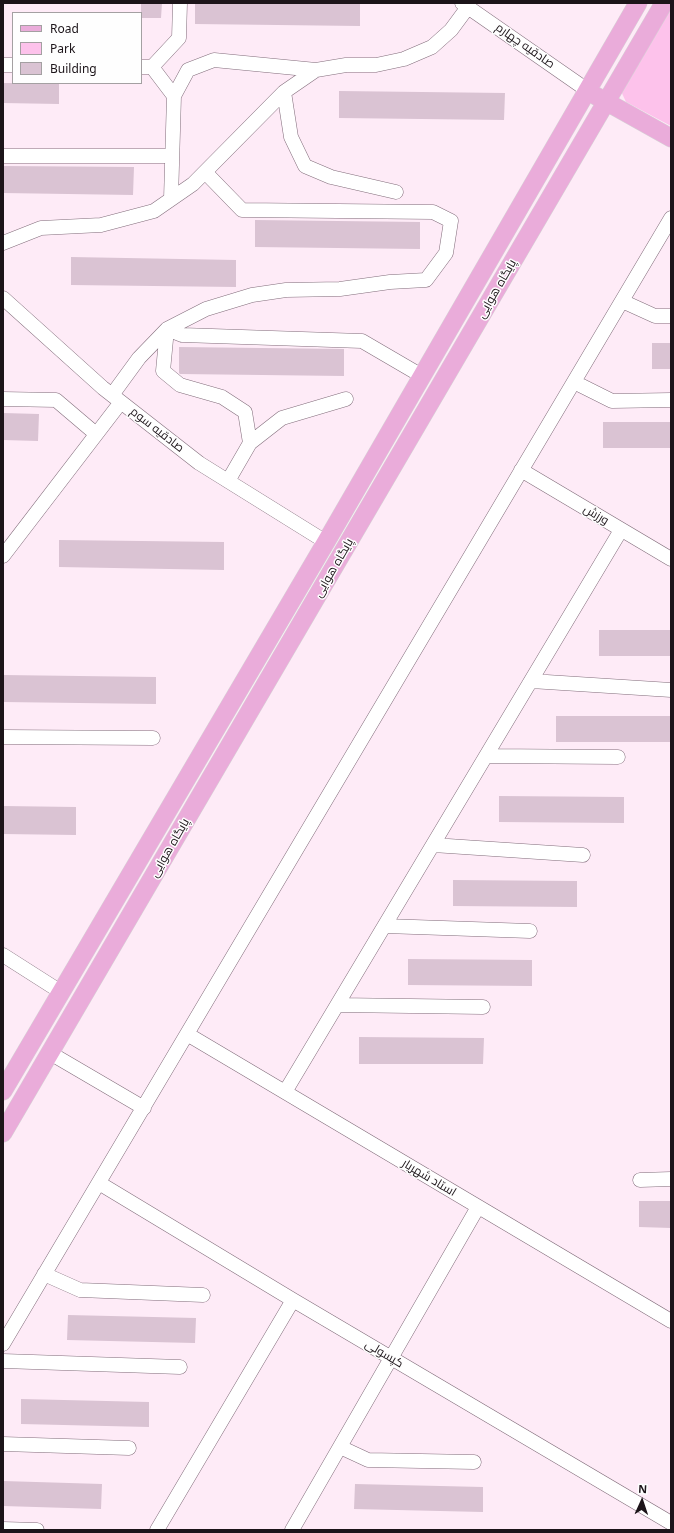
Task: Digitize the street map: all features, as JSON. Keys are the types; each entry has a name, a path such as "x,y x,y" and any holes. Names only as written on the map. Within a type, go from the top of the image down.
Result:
{"main road":[{"name":"پایگاه هوایی","path":"3,1091 326,542 638,3"},
{"name":"پایگاه هوایی","path":"3,1134 78,1003 664,3"},
{"path":"587,90 671,138"},
{"path":"326,542 343,552"},
{"path":"61,992 78,1003"}],"street":[{"path":"174,96 147,67 179,38 180,3"},
{"path":"171,199 174,96 188,70 214,60 316,70 346,65 376,65 404,59 432,47 451,30 465,5"},
{"name":"صادقیه چهارم","path":"465,5 587,90"},
{"path":"3,243 41,228 101,225 154,211 193,184 284,92 316,70"},
{"path":"284,92 291,137 305,166 331,177 396,192"},
{"path":"3,156 172,156"},
{"path":"3,556 96,434 139,358 167,329 206,309 252,295 286,290 340,289 390,282 426,280 446,253 451,221 434,212 242,210 205,172"},
{"path":"3,1344 671,218"},
{"name":"صادقیه سوم","path":"3,298 117,398 200,463 326,542"},
{"path":"622,301 655,316 671,316"},
{"path":"167,329 182,335 362,341 422,376"},
{"path":"167,329 163,371 180,385 222,397 245,412 250,443"},
{"path":"574,382 612,401 671,400"},
{"path":"3,399 56,400 96,434"},
{"path":"228,481 250,443 282,418 346,399"},
{"name":"ورزش","path":"522,470 671,559"},
{"path":"286,1092 621,530"},
{"path":"531,681 671,690"},
{"path":"3,737 153,738"},
{"path":"486,756 618,757"},
{"path":"433,845 583,855"},
{"path":"385,926 530,931"},
{"path":"3,955 61,992"},
{"path":"338,1005 483,1007"},
{"name":"استاد شهریار","path":"187,1034 671,1321"},
{"path":"50,1053 144,1108"},
{"path":"640,1180 671,1180"},
{"name":"کپسولی","path":"99,1183 668,1525"},
{"path":"293,1530 478,1207"},
{"path":"44,1274 80,1290 203,1295"},
{"path":"157,1530 293,1300"},
{"path":"3,1361 180,1367"},
{"path":"3,1444 129,1448"},
{"path":"340,1447 368,1460 474,1462"},
{"path":"3,1529 37,1530"}],"green space":[{"path":"671,3 671,126 626,102 620,89"}],"building":[{"path":"141,3 162,3 161,18 142,18"},
{"path":"195,3 360,3 360,26 195,24"},
{"path":"3,83 59,84 59,104 3,103"},
{"path":"339,91 505,93 504,120 339,118"},
{"path":"3,166 134,167 133,195 3,193"},
{"path":"255,220 420,222 420,249 255,247"},
{"path":"71,257 236,260 236,287 71,285"},
{"path":"652,343 671,343 671,369 652,369"},
{"path":"179,347 344,349 344,376 180,374"},
{"path":"3,413 39,414 38,441 3,440"},
{"path":"603,422 671,422 671,448 603,448"},
{"path":"59,540 224,542 224,570 59,567"},
{"path":"599,630 671,630 671,656 599,656"},
{"path":"3,675 156,677 156,704 3,702"},
{"path":"556,716 671,716 671,742 556,742"},
{"path":"499,796 624,797 624,823 499,822"},
{"path":"3,806 76,807 76,835 3,834"},
{"path":"453,880 577,881 577,907 453,906"},
{"path":"408,959 532,960 532,986 408,985"},
{"path":"359,1037 484,1038 483,1064 359,1064"},
{"path":"639,1201 671,1201 671,1228 639,1227"},
{"path":"68,1315 196,1318 195,1343 67,1340"},
{"path":"21,1399 149,1402 149,1427 21,1424"},
{"path":"3,1481 102,1484 101,1509 3,1506"},
{"path":"355,1484 483,1487 483,1512 354,1509"}]}
